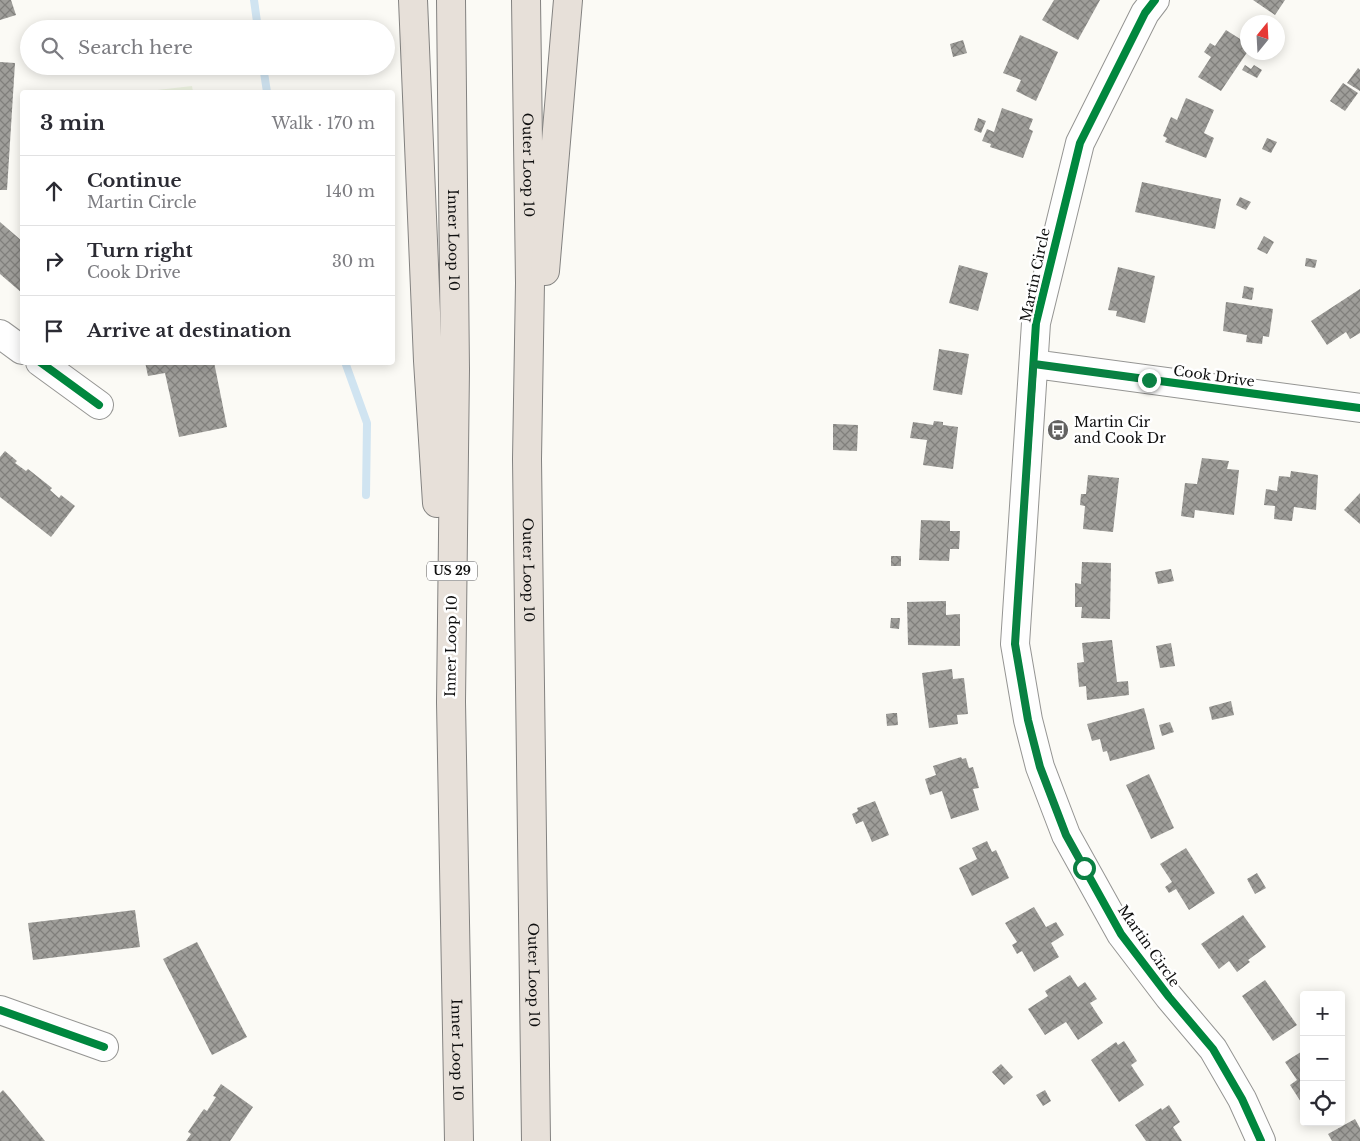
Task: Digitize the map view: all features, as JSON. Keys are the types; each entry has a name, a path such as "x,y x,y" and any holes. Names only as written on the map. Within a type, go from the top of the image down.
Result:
{"highway":[{"path":"413,0 428,361 451,702"},
{"name":"Inner Loop 10","path":"451,0 455,369 451,702 459,1141"},
{"name":"Outer Loop 10","path":"526,0 530,283 527,459 536,1141"},
{"path":"527,459 563,82 568,0"}],"street":[{"name":"Martin Circle","path":"1155,0 1145,13 1080,143 1036,323 1015,644 1028,720 1040,767 1066,835 1121,934 1169,997 1213,1049 1242,1099 1260,1141"},
{"path":"0,334 20,349"},
{"name":"Cook Drive","path":"1034,364 1360,408"},
{"path":"44,365 99,405"},
{"path":"0,1010 104,1046"}],"green space":[{"path":"192,86 193,90 157,90"}],"building":[{"path":"0,0 11,0 16,15 0,20"},
{"path":"1054,0 1100,0 1078,40 1042,20"},
{"path":"1253,0 1285,0 1275,15"},
{"path":"1226,30 1240,39 1240,60 1242,60 1221,91 1198,77 1211,57 1204,52 1210,43 1215,46"},
{"path":"1020,35 1058,52 1036,101 1016,91 1021,80 1003,73"},
{"path":"963,40 967,53 953,57 950,44"},
{"path":"0,62 15,63 7,190 0,190"},
{"path":"1245,65 1251,69 1254,65 1262,70 1257,78 1242,70"},
{"path":"1358,68 1360,70 1360,91 1347,83"},
{"path":"1343,83 1358,93 1345,111 1330,101"},
{"path":"1186,98 1214,110 1204,133 1214,138 1206,158 1165,142 1167,138 1163,136 1171,117 1177,120"},
{"path":"1002,108 1033,119 1029,129 1033,131 1023,158 990,147 991,144 982,141 987,129 994,132"},
{"path":"978,118 986,121 981,133 974,130"},
{"path":"1267,138 1277,142 1271,153 1262,149"},
{"path":"1142,182 1221,199 1215,229 1135,212"},
{"path":"1240,197 1251,202 1246,210 1236,205"},
{"path":"0,222 20,239 20,291 0,274"},
{"path":"1264,236 1274,242 1267,254 1257,249"},
{"path":"1306,258 1317,260 1315,268 1305,266"},
{"path":"959,265 988,273 978,311 949,303"},
{"path":"1118,267 1155,276 1145,323 1116,316 1117,311 1108,310"},
{"path":"1244,286 1254,288 1252,300 1242,298"},
{"path":"1360,289 1360,333 1350,339 1346,332 1327,345 1311,321"},
{"path":"1226,302 1273,309 1269,337 1263,336 1262,344 1246,342 1247,335 1223,331"},
{"path":"939,349 969,354 962,395 933,390"},
{"path":"146,365 215,365 227,427 179,437 165,373 148,376"},
{"path":"934,421 943,422 943,425 958,427 953,469 923,465 927,440 910,438 913,422 933,425"},
{"path":"833,424 858,425 857,451 833,450"},
{"path":"5,451 17,461 15,463 26,471 28,469 52,488 50,490 59,498 61,495 75,506 51,537 0,497 0,457"},
{"path":"1202,458 1229,461 1227,469 1239,470 1234,515 1195,510 1194,518 1181,516 1185,483 1197,484"},
{"path":"1291,471 1318,475 1316,510 1294,507 1292,521 1274,519 1275,506 1264,505 1266,489 1277,491 1279,476 1290,477"},
{"path":"1088,475 1119,478 1113,532 1083,529 1085,506 1080,505 1081,494 1086,494"},
{"path":"1360,493 1360,524 1344,510"},
{"path":"921,520 950,521 950,531 960,531 959,549 950,549 949,561 919,560"},
{"path":"891,556 901,556 901,566 891,566"},
{"path":"1082,562 1111,563 1110,619 1081,618 1082,607 1075,607 1075,583 1081,584"},
{"path":"1171,569 1174,581 1158,584 1155,572"},
{"path":"946,601 946,615 960,614 960,646 908,645 907,602"},
{"path":"891,618 900,618 899,629 890,628"},
{"path":"1112,640 1117,682 1128,681 1129,695 1087,700 1086,686 1079,687 1077,663 1084,662 1082,643"},
{"path":"1171,643 1175,666 1160,668 1156,646"},
{"path":"952,669 953,679 964,678 968,714 957,715 958,724 929,728 922,673"},
{"path":"1231,701 1234,715 1212,720 1209,707"},
{"path":"1144,708 1155,749 1110,761 1107,751 1103,752 1100,739 1092,741 1087,724"},
{"path":"897,713 898,725 887,726 886,714"},
{"path":"1170,722 1174,732 1162,736 1159,725"},
{"path":"961,757 962,759 966,758 969,768 973,767 979,788 973,789 979,810 951,819 942,791 930,795 925,779 936,775 933,766"},
{"path":"1149,774 1174,828 1151,839 1126,785"},
{"path":"875,801 889,835 872,842 863,821 856,824 852,814 858,811 857,808"},
{"path":"987,841 992,852 996,850 1009,878 972,896 959,868 977,859 972,848"},
{"path":"1186,848 1215,893 1189,910 1176,889 1169,893 1165,887 1172,882 1160,864"},
{"path":"1257,873 1266,888 1255,894 1247,879"},
{"path":"1034,907 1046,927 1056,922 1064,935 1051,943 1059,957 1034,972 1022,951 1017,954 1012,945 1017,942 1005,923"},
{"path":"135,910 140,947 33,960 28,923"},
{"path":"1243,915 1266,947 1248,960 1250,962 1237,972 1229,961 1219,969 1201,944"},
{"path":"197,942 247,1037 212,1055 163,959"},
{"path":"1070,975 1078,987 1085,982 1097,999 1090,1003 1103,1023 1078,1040 1066,1022 1045,1035 1028,1009 1048,996 1045,991"},
{"path":"1265,980 1297,1025 1273,1041 1242,996"},
{"path":"1124,1041 1137,1061 1131,1065 1144,1085 1119,1102 1091,1060 1116,1042 1118,1045"},
{"path":"1300,1053 1300,1100 1290,1085 1297,1080 1285,1062"},
{"path":"1001,1064 1013,1077 1004,1085 992,1072"},
{"path":"221,1084 253,1107 230,1141 186,1141 191,1134 188,1132 204,1109 207,1111 216,1097 213,1096"},
{"path":"3,1090 45,1141 0,1141 0,1093"},
{"path":"1045,1090 1051,1101 1043,1106 1036,1095"},
{"path":"1169,1105 1180,1122 1173,1127 1182,1141 1146,1141 1135,1125"},
{"path":"1355,1119 1360,1128 1360,1141 1332,1141 1328,1134"}],"waterway":[{"path":"254,0 257,20"},
{"path":"264,75 267,90"},
{"path":"346,365 367,423 366,495"}],"cycle path":[{"path":"1155,0 1145,13 1080,143 1036,323 1015,644 1028,720 1040,767 1066,835 1121,934 1169,997 1213,1049 1242,1099 1261,1141"},
{"path":"1034,364 1360,408"},
{"path":"44,365 99,405"},
{"path":"0,1010 104,1047"}],"place":[{"name":"Martin Cir and Cook Dr","path":"1058,430"}],"route":[{"path":"1084,868 1066,835 1040,767 1028,720 1015,644 1034,364 1149,380"}]}
